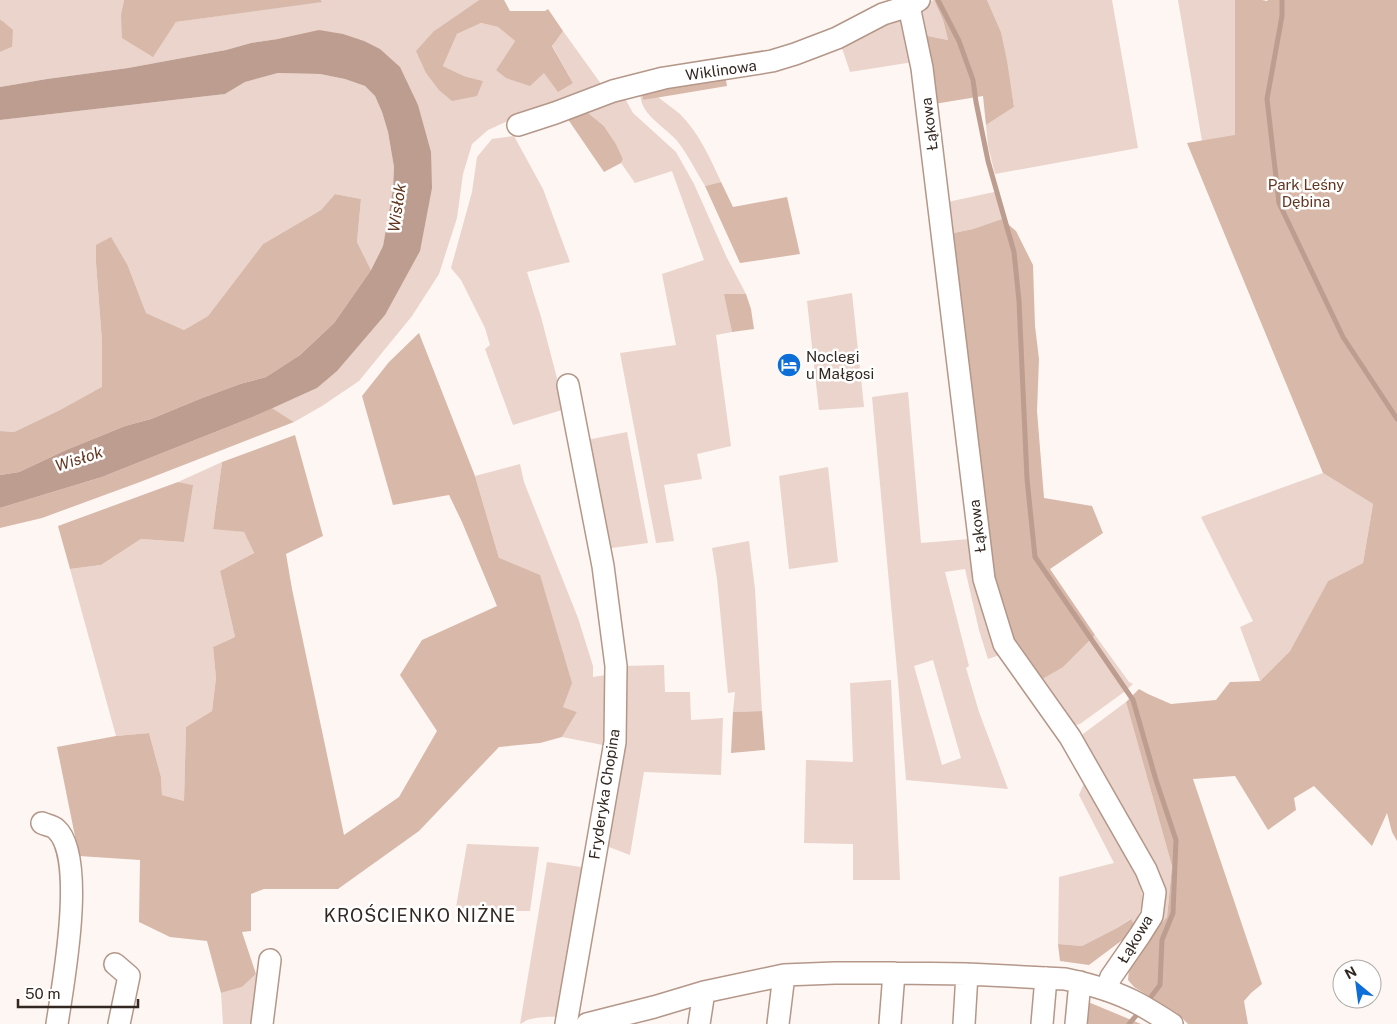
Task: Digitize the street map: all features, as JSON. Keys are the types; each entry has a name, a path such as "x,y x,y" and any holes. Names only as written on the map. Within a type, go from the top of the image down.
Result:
{"street":[{"name":"Wiklinowa","path":"518,125 613,91 664,78 772,62 836,38 883,14 912,2"},
{"name":"Łąkowa","path":"912,2 922,68 984,579 1004,644 1070,737 1146,870 1155,892 1152,916 1112,977 1106,990"},
{"name":"Fryderyka Chopina","path":"566,1024 615,742 616,666 603,566 568,385"},
{"path":"42,823 56,828 63,839 71,865 72,905 57,1024"},
{"path":"262,1024 270,960"},
{"path":"115,964 130,976 119,1024"},
{"path":"586,1024 704,992 784,975 894,972 1046,978 1080,982 1106,990 1145,1008 1172,1024"},
{"path":"890,1024 894,972"},
{"path":"964,1024 967,974"},
{"path":"778,1024 784,975"},
{"path":"1042,1024 1046,978"},
{"path":"1076,1024 1080,982"},
{"path":"699,1024 704,992"}],"shaded area":[{"path":"0,0 124,0 121,14 153,56 176,22 321,0 479,0 434,31 426,74 483,81 464,76 443,66 457,34 481,23 498,27 515,41 496,70 544,73 573,83 552,45 563,31 604,88 512,119 488,130 472,144 463,174 457,218 439,274 412,316 359,381 294,422 272,408 317,388 385,315 418,105 278,39 128,68 0,87 0,52 12,47 0,19"},
{"path":"934,0 943,20 948,40 923,35 920,5"},
{"path":"987,0 1112,0 1138,148 995,174 988,146 986,125 1014,107 1001,32"},
{"path":"1178,0 1235,0 1235,136 1202,141"},
{"path":"901,19 913,62 850,72 840,42 876,22"},
{"path":"278,73 320,74 345,79 365,86 375,96 388,132 394,167 393,189 383,246 371,270 357,242 361,199 335,194 321,210 263,244 208,316 184,330 146,313 128,266 96,263 102,342 102,388 14,432 0,431 0,120 225,94 245,82"},
{"path":"641,90 643,100 658,97 687,121 704,146 721,182 705,186 678,142 647,113 643,106"},
{"path":"622,93 633,113 676,152 694,184 727,258 746,294 725,294 732,332 716,335 731,446 697,454 702,479 664,485 674,541 656,543 620,353 676,345 662,274 704,260 672,171 635,183 621,163 623,159 604,126 582,108"},
{"path":"514,136 543,189 570,262 527,272 565,409 513,425 485,349 490,345 485,328 461,280 451,268 472,192 477,157 492,139"},
{"path":"999,191 1002,219 973,229 949,234 943,203"},
{"path":"852,293 864,407 819,410 807,301"},
{"path":"908,392 921,543 970,539 1003,654 988,659 979,630 965,569 945,572 969,666 966,668 979,712 1008,789 906,780 872,397","holes":["933,660 961,758 942,765 914,666"]},
{"path":"627,432 648,543 605,549 582,441"},
{"path":"222,462 213,528 244,532 254,553 220,571 235,637 213,647 216,678 212,711 186,727 184,801 162,795 161,777 149,733 116,736 70,569 101,565 141,539 184,542 192,485 178,482"},
{"path":"520,464 524,482 578,618 593,666 593,677 612,674 608,746 562,737 577,712 563,707 499,558 475,476"},
{"path":"828,467 838,562 789,569 779,476"},
{"path":"1323,473 1373,504 1363,563 1328,581 1290,651 1260,681 1240,627 1253,621 1201,517"},
{"path":"749,541 755,589 762,711 733,712 735,692 728,693 717,579 712,548"},
{"path":"1095,635 1129,682 1133,684 1080,724 1068,727 1039,681 1063,666"},
{"path":"664,665 665,692 690,692 691,720 723,718 721,775 644,772 630,855 601,844 623,666"},
{"path":"891,680 900,880 853,880 853,844 804,843 806,760 853,762 850,683"},
{"path":"1126,702 1172,866 1167,917 1152,934 1161,900 1078,743 1083,734"},
{"path":"1084,783 1139,880 1142,902 1140,912 1134,924 1130,919 1082,946 1058,944 1059,877 1114,863 1079,795"},
{"path":"467,844 539,847 530,911 483,911 456,907"},
{"path":"547,862 588,868 560,1017 535,1018 520,1024"},
{"path":"256,974 262,991 259,1024 223,1024 221,993 242,987"}],"green space":[{"path":"124,0 321,0 322,2 176,22 153,57 122,38 121,14"},
{"path":"479,0 504,0 510,11 545,11 548,9 563,31 552,46 573,83 558,92 544,73 530,86 506,78 496,70 515,41 498,27 481,23 457,34 443,66 464,76 483,81 477,96 452,101 439,90 426,73 416,51 434,31"},
{"path":"934,0 987,0 1001,32 1014,107 986,125 983,96 934,104 923,35 948,40 943,20"},
{"name":"Park Leśny Dębina","path":"1235,0 1397,0 1397,841 1392,832 1387,813 1372,846 1314,786 1294,798 1296,810 1268,830 1235,776 1193,779 1262,984 1244,1001 1248,1024 1188,1024 1177,1013 1134,987 1128,980 1129,968 1139,949 1167,917 1172,866 1126,702 1139,689 1171,704 1216,700 1230,682 1260,681 1290,651 1328,581 1363,563 1373,504 1323,473 1187,143 1235,135"},
{"path":"0,19 13,30 12,47 0,52"},
{"path":"725,75 727,86 643,100 641,90"},
{"path":"582,108 604,126 623,159 621,163 604,172 565,115"},
{"path":"721,182 733,207 787,197 800,254 740,263 705,186"},
{"path":"335,194 361,199 357,242 371,270 334,323 300,355 266,377 240,384 151,419 125,426 19,472 0,475 0,431 14,432 102,387 102,342 96,245 111,237 128,266 146,313 184,330 208,316 263,244 321,210"},
{"path":"1002,219 1016,231 1033,265 1035,326 1039,359 1037,411 1044,498 1092,506 1103,533 1050,569 1095,635 1063,667 1039,681 1015,645 994,598 965,327 949,234 973,229"},
{"path":"724,294 746,294 751,309 754,329 732,332"},
{"path":"419,333 475,476 499,558 540,575 572,683 563,707 577,712 562,737 540,743 499,747 419,831 338,889 264,889 251,894 251,931 242,932 256,974 242,987 221,993 207,941 170,937 139,922 140,860 79,856 57,747 116,736 149,733 161,777 162,795 184,801 186,727 212,711 216,678 213,647 235,637 220,571 254,553 244,532 213,529 222,462 295,435 323,536 286,554 344,835 399,797 437,731 400,675 422,640 497,606 449,495 393,505 362,396 389,362"},
{"path":"272,408 294,422 42,518 0,528 0,508 102,477"},
{"path":"178,482 193,485 184,542 141,539 101,565 70,569 58,526"},
{"path":"762,711 765,750 731,753 733,712"},
{"path":"1131,919 1134,924 1125,938 1089,965 1060,961 1058,944 1082,946"},
{"path":"1081,999 1141,1024 1080,1024"}],"water":[{"name":"Wisłok","path":"319,30 343,34 364,41 380,49 400,67 418,105 431,152 432,188 420,251 385,315 337,371 317,388 253,417 102,477 0,508 0,475 19,472 125,426 151,419 240,384 266,377 300,355 334,323 371,270 383,246 393,189 394,167 388,132 375,96 365,86 345,79 320,74 278,73 245,82 225,94 0,120 0,87 128,68"}],"waterway":[{"path":"938,0 959,41 973,80 988,161 1014,252 1019,301 1027,479 1035,557 1133,700 1156,780 1176,840 1173,913 1162,940 1160,985 1147,1002"},
{"path":"1282,0 1282,16 1267,99 1279,203 1343,337 1397,419"},
{"path":"1129,1024 1140,1011"}],"place":[{"name":"Noclegi u Małgosi","path":"789,365"}],"district":[{"name":"KROŚCIENKO NIŻNE","path":"420,915"}]}
